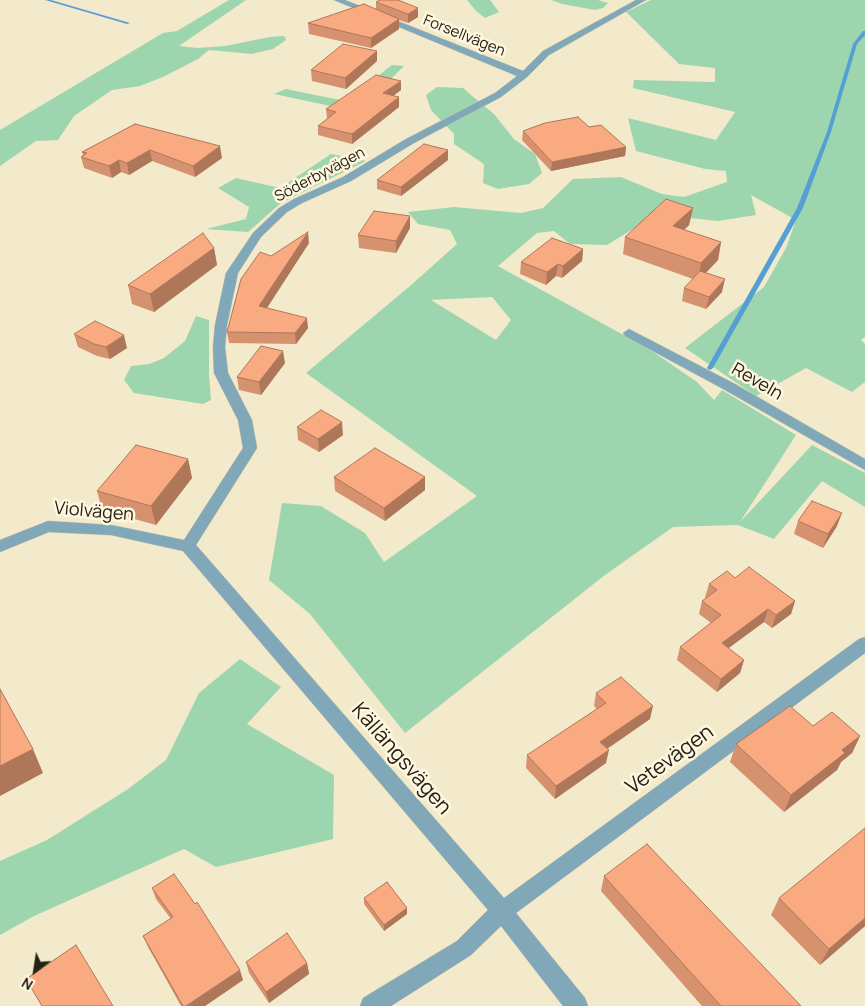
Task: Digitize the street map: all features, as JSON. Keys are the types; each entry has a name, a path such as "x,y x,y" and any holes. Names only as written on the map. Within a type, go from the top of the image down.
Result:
{"street":[{"name":"Forsellvägen","path":"338,0 524,75"},
{"name":"Söderbyvägen","path":"188,546 250,448 245,420 221,373 219,347 221,325 232,273 258,235 283,210 298,201 347,179 439,125 498,95 524,75 546,52 642,0"},
{"name":"Reveln","path":"629,333 730,387 865,466"},
{"name":"Violvägen","path":"0,546 48,526 110,530 188,546"},
{"name":"Källängsvägen","path":"188,546 502,911 577,1006"},
{"name":"Vetevägen","path":"371,1006 464,948 502,911 865,644"}],"green space":[{"path":"229,0 246,0 179,46 197,48 225,46 284,36 286,40 273,49 252,54 209,50 198,59 163,77 140,86 112,90 74,116 58,140 36,141 0,166 0,130 163,33 177,31"},
{"path":"467,0 490,0 499,12 485,18"},
{"path":"551,0 598,0 608,3 603,8 595,10"},
{"path":"651,0 865,0 865,337 861,340 865,344 865,382 852,392 806,368 756,396 685,348 764,287 786,248 796,220 751,195 756,215 718,221 671,216 646,221 607,245 570,244 554,231 537,233 498,266 649,349 697,382 714,400 722,390 796,435 740,522 812,445 865,473 865,507 822,481 774,539 738,525 673,527 605,575 405,733 310,614 269,580 282,503 321,506 365,533 384,562 477,496 306,373 457,244 450,230 418,224 408,212 454,207 521,213 543,208 573,179 621,177 662,194 684,197 727,182 726,171 705,169 636,151 628,118 716,140 735,112 633,88 634,80 715,82 715,68 679,64 626,12","holes":["492,297 511,320 496,340 431,300"]},
{"path":"392,65 404,66 364,106 349,110 274,94 286,89 347,100"},
{"path":"437,87 463,88 494,114 514,139 535,154 542,173 529,184 498,189 483,183 484,164 454,144 454,134 431,110 426,95"},
{"path":"331,154 366,161 281,203 248,232 206,229 246,219 249,207 218,188 236,178 280,188"},
{"path":"196,316 209,320 211,400 203,404 134,393 124,380 131,366 149,364 164,358 185,341"},
{"path":"240,659 281,687 247,724 334,775 333,839 216,867 184,849 34,916 0,935 0,861 47,840 128,789 166,760 199,693"}],"building":[{"path":"380,0 398,0 418,8 408,14 376,2"},
{"path":"364,4 399,19 371,38 308,23"},
{"path":"343,44 377,51 345,78 311,70"},
{"path":"376,75 401,81 383,93 399,97 352,134 318,126 336,112 326,109"},
{"path":"578,117 589,127 601,125 626,147 552,162 523,131 545,123"},
{"path":"135,124 220,146 193,166 150,150 127,163 119,160 109,166 81,157 87,153 82,152"},
{"path":"424,144 448,150 401,187 377,180"},
{"path":"666,199 693,208 673,226 721,242 701,263 625,237"},
{"path":"374,211 410,216 396,241 358,235"},
{"path":"308,232 259,306 307,318 295,333 227,332 241,279 260,252 271,256"},
{"path":"203,233 214,248 150,294 128,285"},
{"path":"552,238 583,249 563,266 558,264 547,272 521,262"},
{"path":"700,271 725,279 709,297 684,288"},
{"path":"95,321 124,335 106,347 94,344 74,334"},
{"path":"261,346 283,351 259,382 237,377"},
{"path":"321,410 342,422 318,439 297,427"},
{"path":"136,445 188,459 151,506 97,491"},
{"path":"375,448 425,477 384,508 334,477"},
{"path":"812,501 842,513 828,534 798,521"},
{"path":"749,567 795,601 776,615 768,609 722,643 744,660 721,679 680,647 721,615 702,601 717,590 709,584 727,571 735,578"},
{"path":"621,677 653,706 600,742 609,750 556,786 527,755 606,703 596,693"},
{"path":"0,689 33,749 0,766"},
{"path":"790,706 813,726 832,712 860,736 842,750 845,753 791,795 736,744"},
{"path":"865,828 865,918 829,949 779,898"},
{"path":"647,844 801,1006 721,1006 604,876"},
{"path":"174,874 195,904 197,902 240,970 186,1006 183,1006 143,936 173,917 152,888"},
{"path":"387,882 407,908 384,925 364,898"},
{"path":"287,933 307,963 266,992 246,962"},
{"path":"76,945 113,1006 42,1006 26,979"}],"waterway":[{"path":"47,0 128,23"},
{"path":"710,368 800,208 829,132 855,44 865,32"}]}
